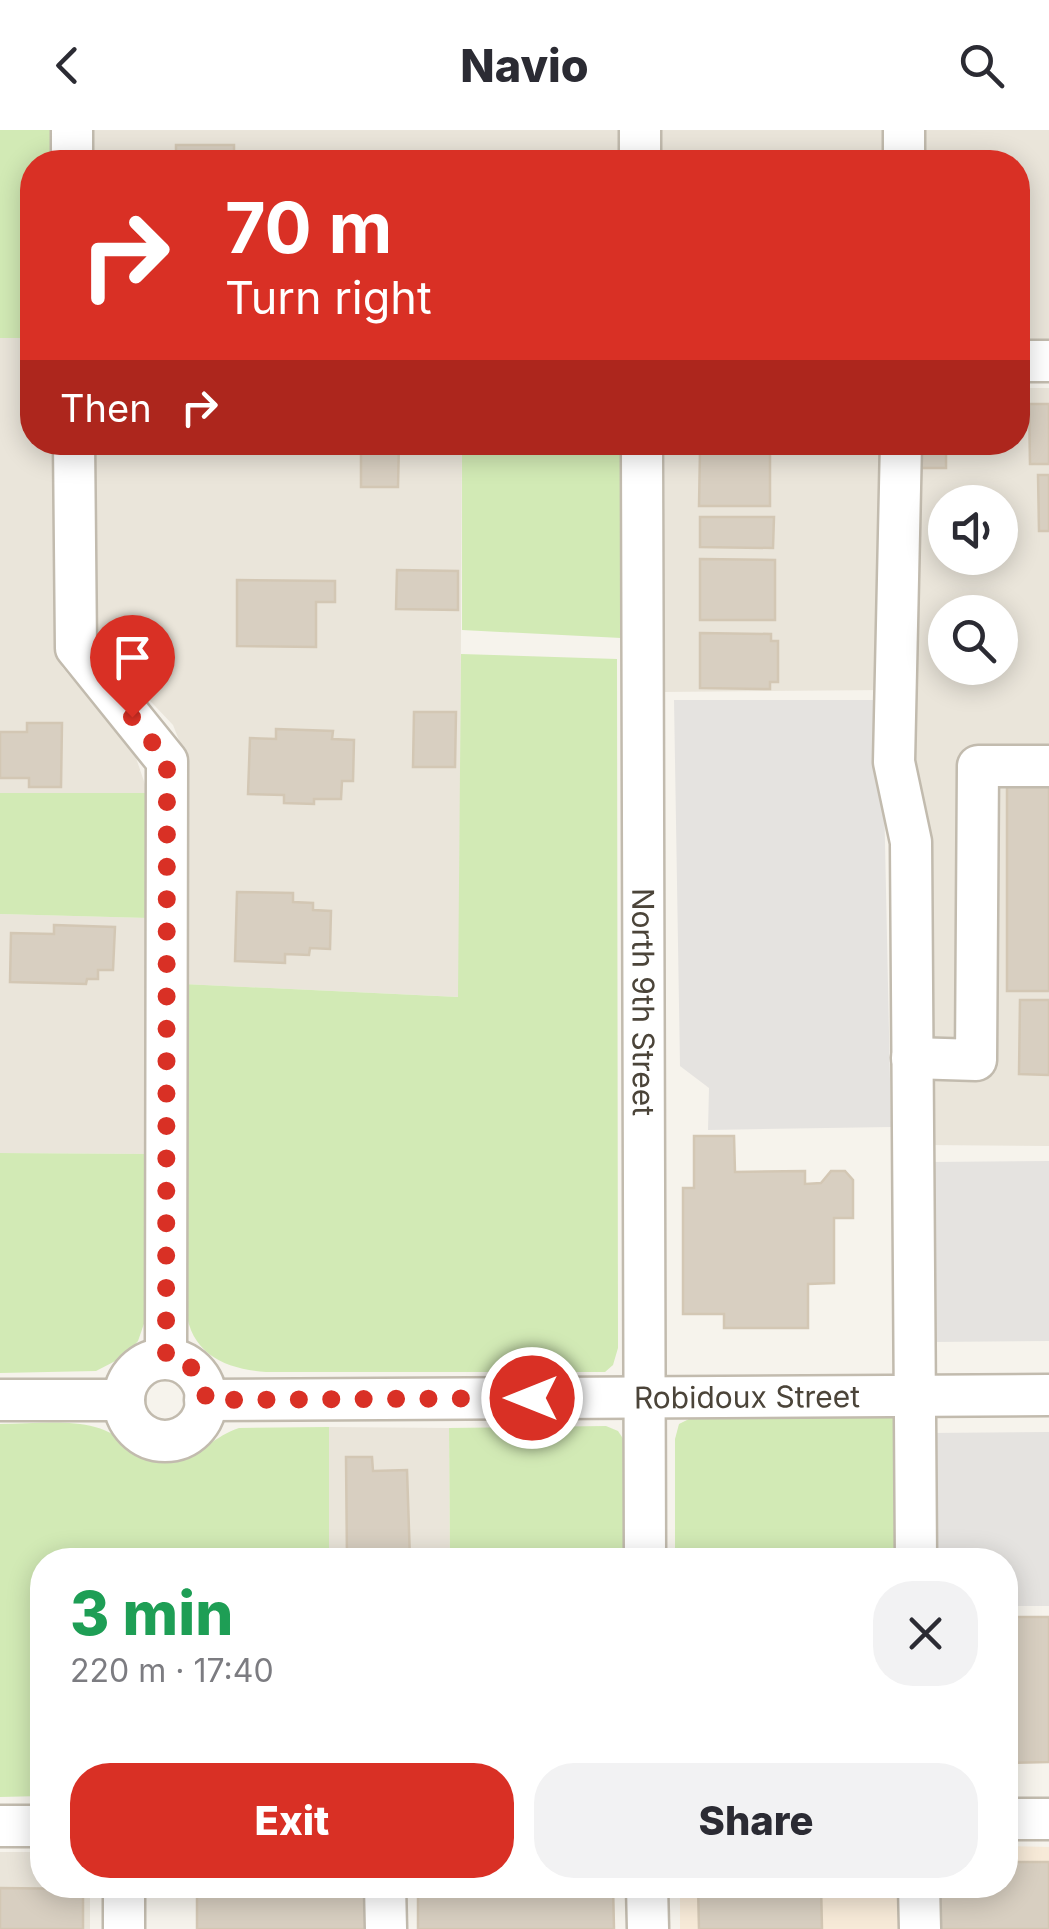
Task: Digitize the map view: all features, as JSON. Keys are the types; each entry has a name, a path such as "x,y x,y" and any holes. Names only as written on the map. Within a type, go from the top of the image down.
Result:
{"street":[{"path":"74,455 76,648 167,761 166,1358"},
{"name":"North 9th Street","path":"642,455 645,1548"},
{"path":"901,455 894,762 911,842 916,1548"},
{"path":"912,1058 976,1060 978,766 1049,766"},
{"path":"166,1358 190,1366 203,1383 206,1400 198,1426 181,1439 146,1437 124,1412 126,1386 136,1369 166,1358"},
{"name":"Robidoux Street","path":"206,1400 1049,1395"},
{"path":"0,1400 124,1400"},
{"path":"1018,1819 1049,1819"},
{"path":"0,1826 30,1826"},
{"path":"124,1898 124,1929"},
{"path":"385,1898 386,1929"},
{"path":"647,1898 648,1929"},
{"path":"919,1898 920,1929"}],"shaded area":[{"path":"93,130 621,130 621,150 93,150"},
{"path":"660,130 1049,130 1049,345 1030,345 1030,150 660,150"},
{"path":"0,338 20,338 20,455 54,455 56,644 62,667 134,752 148,793 0,793"},
{"path":"1030,388 1049,388 1049,1146 926,1145 908,724 911,455 1030,455"},
{"path":"94,455 462,455 459,997 183,984 184,753 173,725 99,647 94,628"},
{"path":"665,455 887,455 885,690 664,692"},
{"path":"674,700 882,700 891,1127 708,1130 709,1088 680,1066"},
{"path":"0,914 148,918 149,1154 0,1153"},
{"path":"1049,1161 1049,1341 933,1342 931,1162"},
{"path":"329,1427 449,1428 450,1548 329,1548"},
{"path":"1049,1432 1049,1606 1018,1606 1018,1548 929,1548 929,1433"},
{"path":"1018,1846 1049,1847 1049,1929 680,1929 680,1898 1018,1898"},
{"path":"0,1852 30,1852 30,1898 90,1898 90,1929 0,1929"}],"green space":[{"path":"0,130 52,130 52,150 20,150 20,338 0,338"},
{"path":"462,455 620,455 621,638 462,630"},
{"path":"461,654 617,659 618,1348 613,1365 605,1372 266,1372 224,1363 195,1338 186,1310 183,984 458,997"},
{"path":"0,793 148,793 148,918 0,914"},
{"path":"0,1153 149,1154 148,1312 138,1341 125,1356 96,1371 0,1373"},
{"path":"902,1416 902,1548 675,1548 675,1439 679,1424 693,1417"},
{"path":"0,1424 84,1425 164,1458 192,1453 239,1428 329,1427 329,1548 30,1548 30,1796 0,1797"},
{"path":"606,1426 618,1431 626,1443 626,1548 450,1548 449,1428"}],"building":[{"path":"176,145 234,145 234,150 176,150"},
{"path":"1030,404 1049,404 1049,464 1030,464"},
{"path":"361,455 399,455 398,487 361,487"},
{"path":"700,455 770,455 770,506 699,506"},
{"path":"917,455 946,455 946,468 917,468"},
{"path":"1038,475 1049,475 1049,531 1039,531"},
{"path":"700,517 774,517 773,548 700,547"},
{"path":"700,559 775,560 775,620 700,620"},
{"path":"397,570 458,571 458,610 396,609"},
{"path":"237,580 335,581 335,602 316,602 316,647 237,646"},
{"path":"700,633 771,634 771,641 778,641 778,682 770,682 770,689 700,688"},
{"path":"414,712 456,712 455,767 413,767"},
{"path":"27,723 62,723 61,787 29,787 29,778 0,778 0,732 27,732"},
{"path":"276,729 333,731 332,739 354,740 353,781 342,781 341,799 314,799 314,804 284,803 284,795 248,794 250,738 276,739"},
{"path":"1007,783 1049,783 1049,991 1007,991"},
{"path":"237,892 293,893 293,902 313,903 313,910 331,911 330,949 310,948 309,955 285,954 285,963 235,961"},
{"path":"54,925 115,927 113,970 98,970 98,979 87,979 86,984 10,982 11,933 54,934"},
{"path":"1020,1000 1049,1000 1049,1075 1019,1074"},
{"path":"694,1136 734,1136 735,1172 805,1171 805,1184 821,1183 831,1171 845,1171 853,1180 853,1218 834,1218 834,1283 808,1284 808,1328 724,1328 724,1314 683,1314 683,1188 694,1188"},
{"path":"346,1457 372,1457 373,1471 407,1470 410,1548 347,1548"},
{"path":"1018,1617 1049,1617 1049,1762 1018,1763"},
{"path":"1018,1862 1049,1862 1049,1929 935,1929 935,1898 1018,1898"},
{"path":"0,1888 30,1888 30,1898 83,1898 83,1929 0,1929"},
{"path":"197,1898 370,1898 370,1929 197,1929"},
{"path":"418,1898 613,1898 614,1929 418,1929"},
{"path":"698,1898 821,1898 822,1929 699,1929"}],"route":[{"path":"132,717 167,761 166,1358 179,1360 198,1374 206,1400 532,1398"}]}
